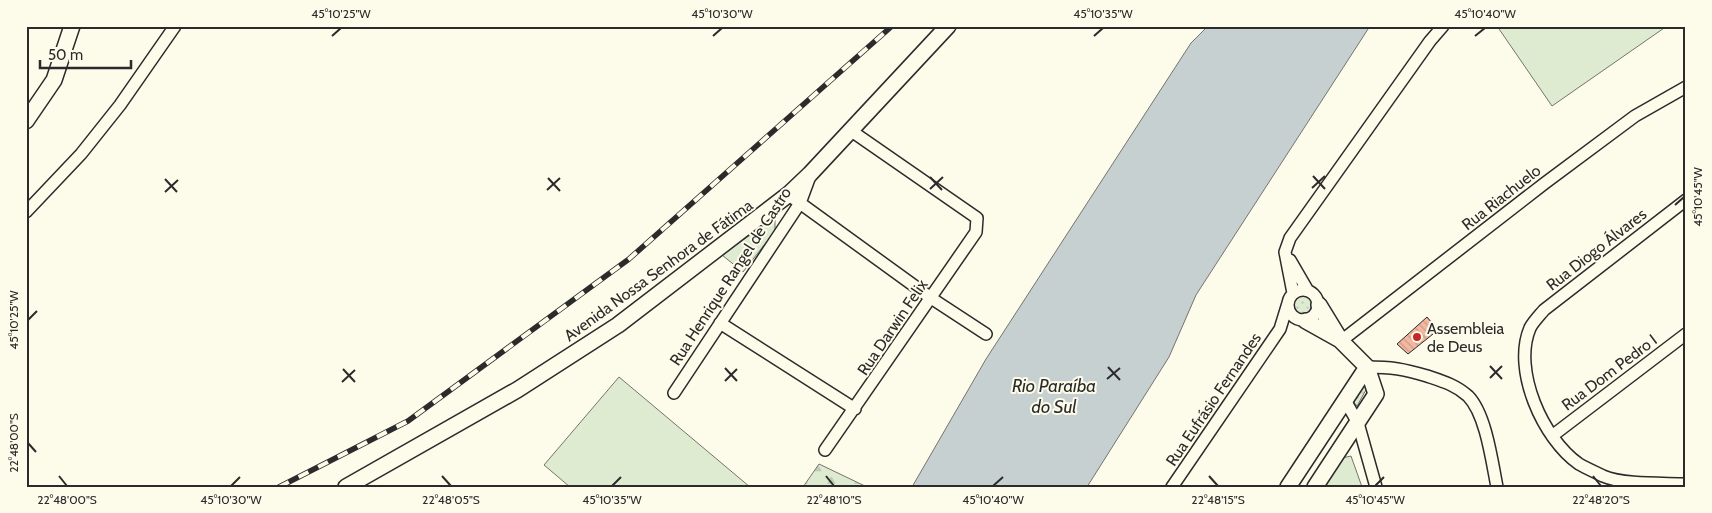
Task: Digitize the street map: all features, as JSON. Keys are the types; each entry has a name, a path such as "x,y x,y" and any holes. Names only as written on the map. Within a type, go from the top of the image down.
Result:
{"street":[{"path":"26,121 54,80 72,26"},
{"path":"26,212 81,154 120,105 175,26"},
{"name":"Avenida Nossa Senhora de Fátima","path":"346,487 517,390 602,335 794,198 810,174 948,26"},
{"path":"1342,341 1290,312 1291,298 1286,252 1290,238 1430,41 1443,26"},
{"name":"Rua Riachuelo","path":"1342,341 1635,116 1686,86"},
{"name":"Rua Darwin Felix","path":"825,450 976,232 977,218 850,130"},
{"path":"794,198 931,298 986,334"},
{"name":"Rua Henrique Rangel de Castro","path":"674,393 720,323 794,198"},
{"name":"Rua Diogo Álvares","path":"1552,436 1538,411 1526,379 1525,352 1530,328 1544,310 1686,200"},
{"path":"1286,252 1308,291"},
{"path":"1280,329 1291,298 1300,290 1308,291 1316,296 1319,305 1342,341 1367,367 1376,394 1315,487"},
{"path":"1280,329 1314,316 1319,305"},
{"path":"720,323 855,409"},
{"name":"Rua Eufrásio Fernandes","path":"1172,487 1280,329"},
{"name":"Rua Dom Pedro I","path":"1552,436 1686,334"},
{"path":"1288,487 1346,402 1367,367"},
{"path":"1367,367 1396,367 1449,383 1469,397 1479,416 1488,442 1497,487"},
{"path":"1346,402 1358,423 1376,487"},
{"path":"1552,436 1578,463 1605,477 1636,482 1680,483"}],"green space":[{"path":"1497,26 1667,26 1552,106"},
{"path":"775,217 775,231 743,272 722,255"},
{"path":"1303,296 1309,299 1312,305 1309,311 1303,314 1297,311 1294,305 1297,299"},
{"path":"619,377 750,487 570,487 544,465"},
{"path":"1365,384 1367,388 1357,406 1352,400 1358,385"},
{"path":"1351,456 1362,487 1322,487 1342,458"},
{"path":"819,464 867,487 803,487"}],"water":[{"name":"Rio Paraíba do Sul","path":"1208,26 1370,26 1196,295 1169,357 1087,487 912,487 986,359 1191,43"}],"building":[{"name":"Assembleia de Deus","path":"1427,317 1438,330 1408,354 1397,344"}],"railway":[{"path":"279,487 408,421 629,259 892,26"}],"place":[{"name":"Assembleia de Deus","path":"1417,337"}]}
